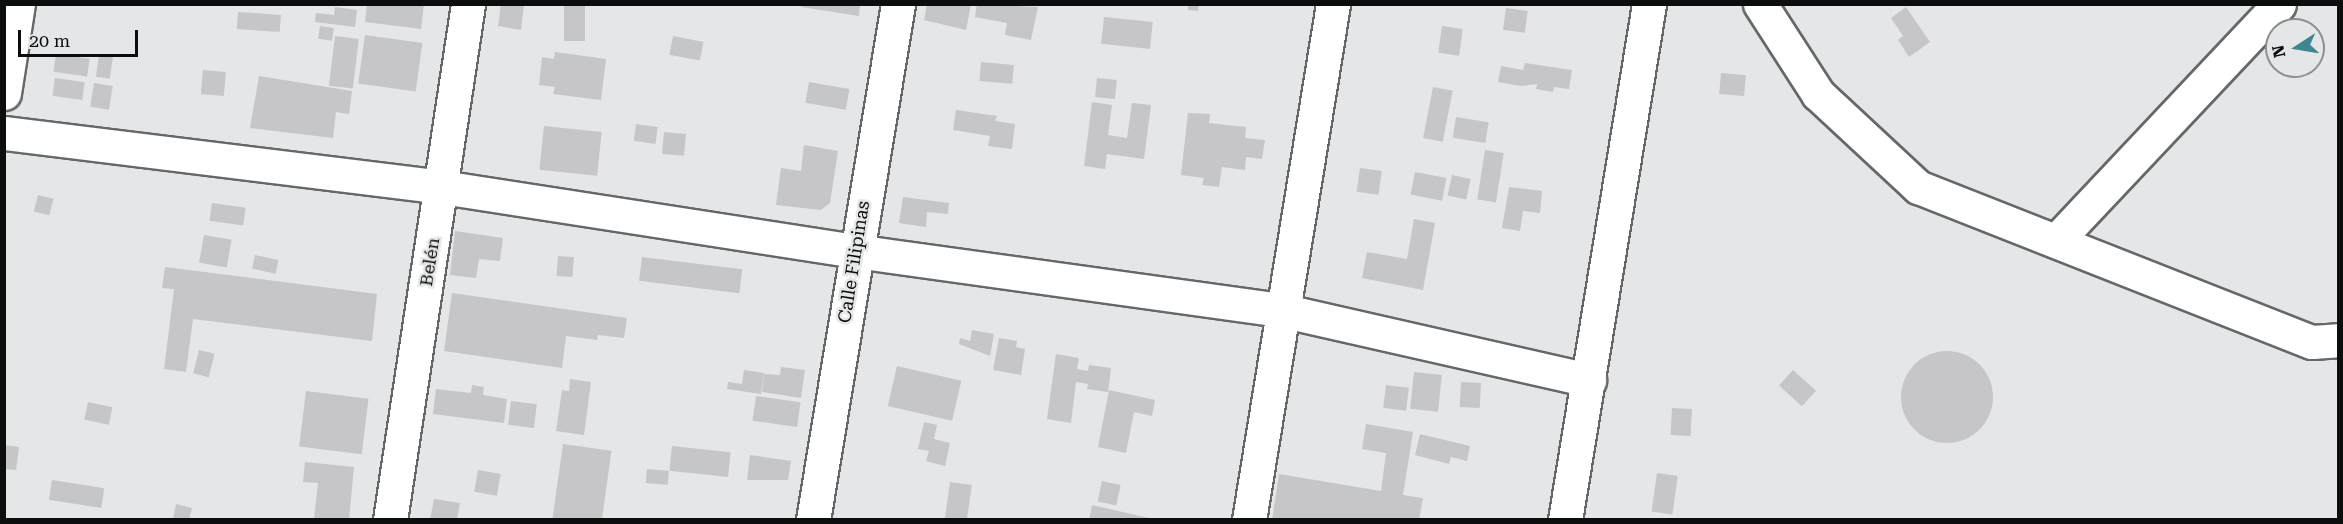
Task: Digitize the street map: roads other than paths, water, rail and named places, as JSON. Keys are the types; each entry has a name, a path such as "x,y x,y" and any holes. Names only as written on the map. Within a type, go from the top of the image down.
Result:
{"street":[{"path":"4,93 18,4"},
{"name":"Belén","path":"390,519 468,4"},
{"name":"Calle Filipinas","path":"813,519 855,251 898,4"},
{"path":"1249,519 1285,311 1333,4"},
{"path":"1565,519 1649,4"},
{"path":"1760,4 1818,94 1918,187 2312,342 2338,340"},
{"path":"2056,240 2278,4"},
{"path":"4,133 442,187 855,251 1285,311 1589,380"}]}
